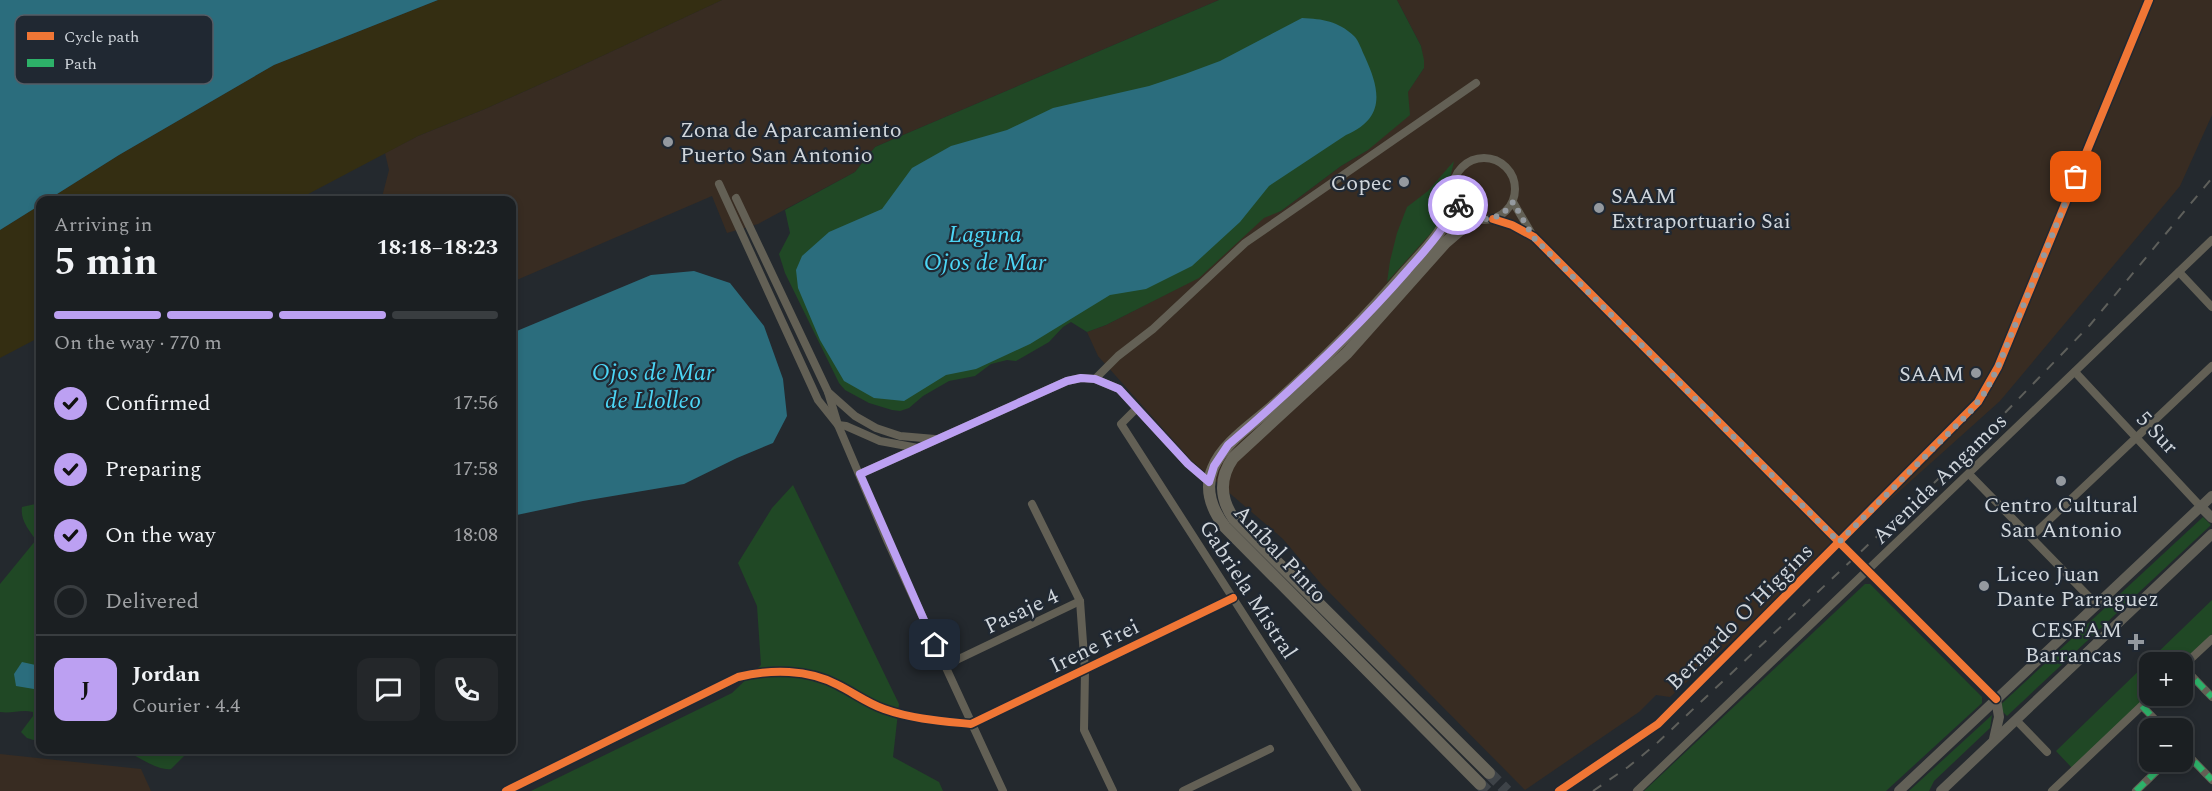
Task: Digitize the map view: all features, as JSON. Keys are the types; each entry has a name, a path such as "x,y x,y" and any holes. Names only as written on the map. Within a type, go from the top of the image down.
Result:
{"highway":[{"path":"1222,491 1209,482 1214,466 1228,445 1320,364 1376,307 1443,228 1455,199"},
{"name":"Aníbal Pinto","path":"1474,218 1445,243 1340,360 1233,458 1224,477 1222,491 1226,506 1234,519 1489,773"},
{"name":"Aníbal Pinto","path":"1209,482 1212,505 1225,527 1480,784"}],"main road":[{"path":"1899,791 2212,496"},
{"name":"5 Sur","path":"2201,507 2212,518"},
{"path":"1941,791 2212,534"},
{"path":"1993,742 1999,723 1996,699"}],"street":[{"name":"Bernardo O'Higgins","path":"1559,791 1658,724 1970,412 1986,391 2149,0"},
{"path":"1095,379 1118,356 1153,329 1245,243 1476,83"},
{"path":"1493,219 1505,212 1513,202 1515,188 1512,175 1499,161 1486,158 1474,159 1459,170 1453,187 1455,199 1462,211 1474,218 1493,219 1512,225 1533,237 1996,699"},
{"path":"719,184 818,400 838,425 846,426 880,441 920,448"},
{"path":"736,198 828,392 838,425 887,540 1002,791"},
{"path":"1513,202 1533,237"},
{"name":"Avenida Angamos","path":"1637,791 2212,240"},
{"path":"2179,272 2212,307"},
{"path":"2031,537 2212,366"},
{"name":"5 Sur","path":"2075,372 2201,507"},
{"path":"860,474 1067,381 1081,378 1095,379 1119,389 1188,464 1209,482"},
{"path":"828,392 855,416 876,428 911,438 939,439"},
{"name":"Gabriela Mistral","path":"1136,409 1121,424 1358,791"},
{"path":"1969,474 2097,605"},
{"path":"1032,504 1080,602 1085,670 1084,730 1113,791"},
{"name":"Irene Frei","path":"971,724 1233,598"},
{"name":"Pasaje 4","path":"944,666 1080,602"},
{"path":"2193,657 2212,639"},
{"path":"506,791 738,677 762,673 788,672 814,676 838,685 866,702 895,713 971,724"},
{"path":"2193,677 2212,697"},
{"path":"2052,791 2142,706 2153,718"},
{"path":"2016,720 2047,752"},
{"path":"1183,791 1269,749"},
{"path":"2193,760 2212,780"},
{"path":"2136,791 2156,772"}],"shaded area":[{"name":"Zona de Aparcamiento Puerto San Antonio","path":"722,0 1219,0 875,147 855,172 758,224 727,233 712,196 516,280 516,196 382,196 389,170 385,153 418,136 572,70"},
{"path":"1397,0 2212,0 2212,115 2180,186 2000,401 1670,697 1656,695 1639,712 1525,790 1322,585 1283,539 1191,460 1098,356 1087,332 1106,325 1184,285 1240,222 1281,211 1341,166 1368,150 1424,68 1421,46"},
{"path":"0,754 141,769 151,791 0,791"}],"green space":[{"name":"Laguna Ojos de Mar","path":"1219,0 1397,0 1421,46 1424,60 1424,68 1408,92 1410,115 1368,150 1341,166 1281,211 1264,218 1199,278 1106,325 1087,332 1071,322 1049,342 1016,361 1007,360 991,364 975,376 949,381 923,396 909,408 900,411 869,403 845,390 839,383 785,273 779,254 790,233 785,210 855,172 875,147"},
{"path":"1454,161 1450,179 1450,198 1440,223 1387,282 1397,233 1407,207 1428,191"},
{"path":"793,485 899,704 893,757 939,782 943,791 531,791 732,693 761,665 757,606 738,563 772,508"},
{"path":"36,504 36,540 24,521 22,507"},
{"path":"2203,517 2211,525 2007,716 1998,707"},
{"path":"36,540 36,741 27,738 21,732 33,716 33,712 0,712 0,584"},
{"path":"1865,584 1870,584 1982,697 1982,703 1886,791 1644,791"},
{"path":"2212,600 2212,634 2193,652 2158,652"},
{"path":"2139,671 2139,704 2072,768 2056,751"},
{"path":"1992,715 1990,728 1934,781 1929,791 1909,791"},
{"path":"131,754 186,754 171,769 153,765"}],"sand":[{"path":"438,0 722,0 485,109 418,136 304,196 54,196 119,155 274,65"},
{"path":"36,208 36,339 0,358 0,230"}],"water":[{"path":"0,0 438,0 274,65 119,155 54,196 36,196 36,208 0,230"},
{"name":"Laguna Ojos de Mar","path":"1302,18 1336,24 1356,38 1374,81 1376,102 1374,112 1359,128 1269,186 1240,222 1192,266 1146,289 1110,295 1030,344 976,369 946,375 904,401 874,398 844,381 820,340 798,288 796,270 802,256 829,232 882,209 912,168 951,146 1007,130 1053,108 1149,86 1185,74 1220,61"},
{"name":"Ojos de Mar de Llolleo","path":"694,271 730,283 764,326 783,379 787,416 773,443 684,484 516,515 516,331 651,275"},
{"path":"22,662 36,665 36,689 16,686 14,674"}],"tunnel":[{"path":"1489,773 1507,791"},
{"path":"1480,784 1487,791"}],"railway":[{"path":"1593,791 1655,745 1969,450 2090,325 2212,178"}],"marked path":[{"path":"2193,677 2212,697"},
{"path":"2142,706 2153,718"},
{"path":"2193,760 2212,780"},
{"path":"2136,791 2156,772"}],"cycle path":[{"path":"1559,791 1658,724 1978,402 1998,367 2149,0"},
{"path":"1493,219 1512,225 1534,237 1996,699"},
{"path":"506,791 738,677 751,674 802,673 838,685 878,707 905,715 971,724 1233,598"}],"way so far":[{"path":"1458,205 1468,215 1487,220 1505,212 1513,202 1533,237 1839,542 1970,412 1986,391 2076,177"}],"place":[{"name":"Zona de Aparcamiento Puerto San Antonio","path":"668,142"},
{"name":"Copec","path":"1404,182"},
{"name":"SAAM Extraportuario Sai","path":"1599,208"},
{"name":"SAAM","path":"1976,373"},
{"name":"Centro Cultural San Antonio","path":"2061,481"},
{"name":"Liceo Juan Dante Parraguez","path":"1984,586"},
{"name":"CESFAM Barrancas","path":"2136,642"}],"route":[{"path":"935,645 860,474 1067,381 1088,378 1112,384 1126,395 1136,409 1188,464 1209,482 1214,466 1228,445 1313,370 1376,307 1443,228 1455,199 1458,205"}]}
